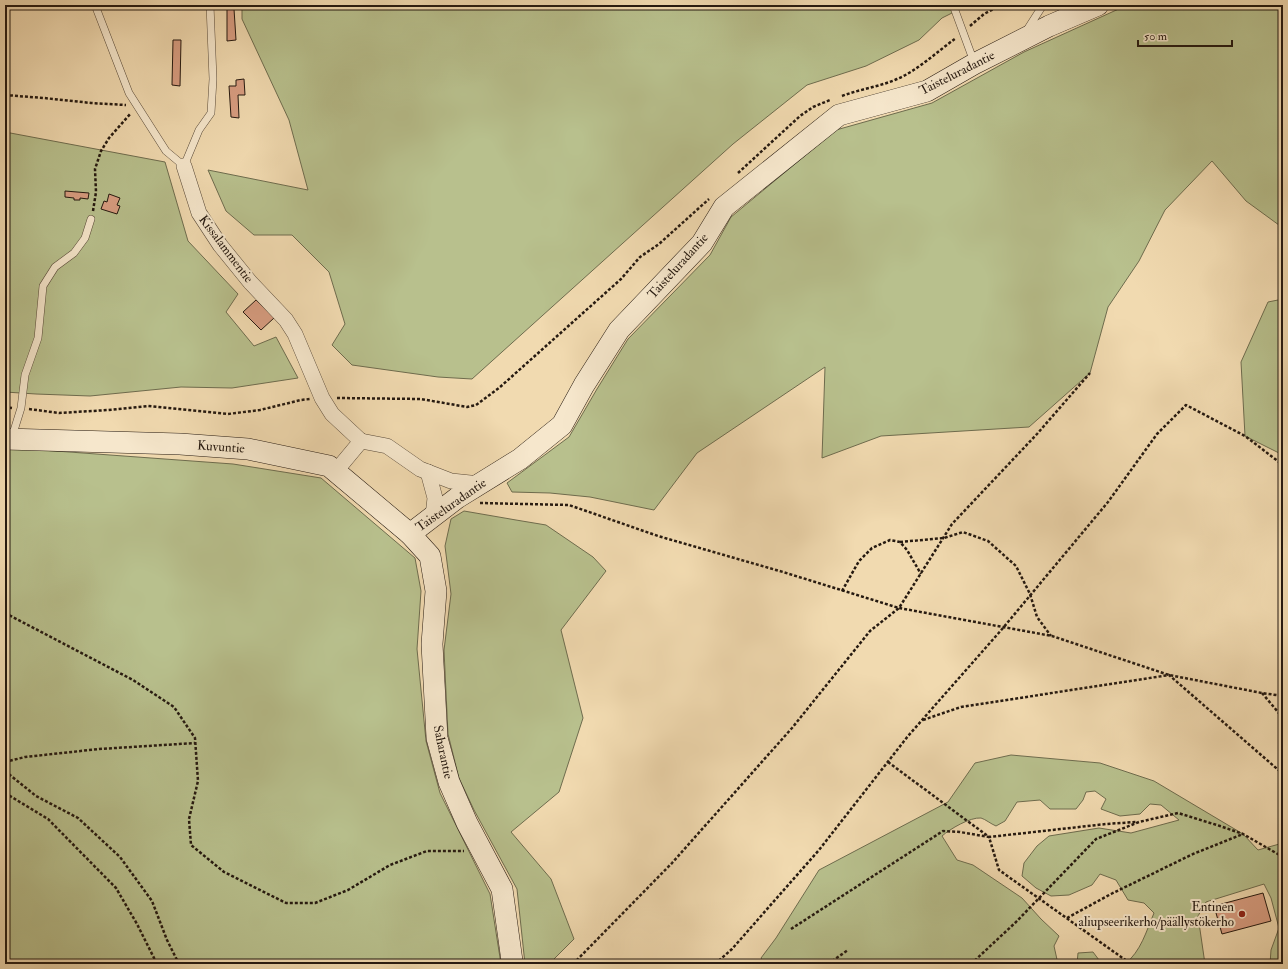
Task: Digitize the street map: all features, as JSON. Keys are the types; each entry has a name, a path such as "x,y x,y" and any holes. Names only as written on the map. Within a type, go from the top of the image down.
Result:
{"street":[{"name":"Taisteluradantie","path":"410,534 457,498 520,459 562,425 584,384 619,330 702,243 724,207 839,114 927,91 1020,40 1048,26 1098,5"},
{"name":"Kissalammentie","path":"184,166 199,213 220,245 250,282 286,320 295,334 322,398 332,414 361,441"},
{"name":"Kuvuntie","path":"8,439 180,444 248,449 330,466 410,534"},
{"path":"336,471 361,441 387,446 420,469 450,481 480,484"},
{"path":"428,472 435,498 433,516"},
{"name":"Saharantie","path":"410,534 430,556 436,591 432,644 437,738 449,782 467,823 502,889 513,964"}],"lane":[{"path":"95,5 129,93 166,151 184,166 199,130 210,113 213,79 210,5"},
{"path":"953,5 974,64"},
{"path":"1020,40 1043,5"},
{"path":"8,439 21,408 25,375 38,338 43,286 55,267 74,253 85,238 91,219"}],"path":[{"path":"733,178 800,116 813,107 850,93 900,78 931,57 984,14 1001,5"},
{"path":"5,95 137,106"},
{"path":"91,219 96,192 96,169 102,151 109,138 137,106"},
{"path":"5,407 59,413 148,406 228,414 260,410 301,400 322,398 421,399 467,407 476,405 499,388 621,279 640,257 659,244 710,198"},
{"path":"573,964 672,863 792,728 870,631 899,608 952,524 1037,434 1090,373"},
{"path":"715,964 732,949 819,850 922,720 1003,628 1108,502 1157,434 1186,405 1245,436 1283,465"},
{"path":"457,498 482,504 569,506 658,536 783,572 899,608 1052,636 1169,675 1283,696"},
{"path":"842,590 859,561 872,548 890,540 900,542 944,538 963,532 988,541 1016,566 1030,594 1037,617 1052,636"},
{"path":"900,542 907,550 921,574"},
{"path":"5,613 133,680 174,707 195,738 198,781 189,819 191,845 224,872 286,903 315,903 348,890 390,865 427,851 482,851"},
{"path":"922,720 961,707 1169,675 1283,774"},
{"path":"1262,693 1283,718"},
{"path":"5,762 24,757 99,749 195,743"},
{"path":"888,762 989,836 999,870 1131,964"},
{"path":"5,771 36,796 78,818 120,857 152,901 167,940 179,964"},
{"path":"5,792 48,819 116,888 137,924 157,964"},
{"path":"971,964 1039,898 1096,839 1139,822 1178,813 1243,834 1283,857"},
{"path":"791,929 942,831 989,836 1139,822"},
{"path":"1067,918 1111,894 1193,854 1243,834"},
{"path":"828,964 848,950"}],"green space":[{"path":"242,5 968,5 942,18 919,40 866,66 807,85 733,144 472,379 438,377 352,365 332,345 345,324 329,272 292,235 254,235 226,211 208,170 308,190 289,120 242,19"},
{"path":"1134,5 1283,5 1283,228 1246,201 1212,161 1165,210 1139,261 1108,307 1090,373 1029,427 881,436 822,458 825,367 697,453 654,510 590,497 550,493 512,492 507,483 569,437 628,339 710,255 731,217 836,130 932,103 1024,52 1123,7"},
{"path":"5,132 165,162 188,241 238,294 226,312 254,346 276,337 298,378 232,388 181,387 90,396 5,392"},
{"path":"1283,299 1283,455 1245,436 1241,362 1268,302"},
{"path":"5,448 233,464 321,478 415,558 421,591 417,649 426,741 440,793 490,894 501,964 5,964"},
{"path":"464,511 546,525 593,557 606,571 561,630 583,718 559,792 511,832 551,879 574,939 549,964 525,964 517,889 474,810 459,778 448,734 444,650 451,594 445,546 451,519"},
{"path":"1011,755 1100,763 1154,781 1243,834 1258,850 1283,843 1283,964 1270,964 1271,950 1279,928 1271,898 1264,884 1206,902 1198,916 1205,964 1125,964 1131,959 1139,947 1154,913 1144,903 1128,900 1116,880 1100,874 1092,885 1069,895 1051,896 1036,888 1022,876 1024,863 1037,846 1049,836 1099,828 1131,833 1179,820 1161,805 1150,804 1140,814 1120,816 1101,809 1106,799 1095,791 1086,792 1083,800 1076,809 1050,809 1040,800 1017,802 1005,821 996,826 981,818 976,818 960,824 942,836 957,860 973,865 1022,898 1059,936 1054,946 1058,964 765,964 761,958 776,938 819,870 948,802 975,763"},
{"path":"1093,952 1102,964 1077,964 1078,953"}],"building":[{"path":"172,5 180,5 180,8 172,8"},
{"path":"227,9 234,9 236,40 227,41"},
{"path":"173,40 181,40 180,86 172,85"},
{"path":"244,79 245,95 238,95 239,118 231,117 229,86 236,86 236,80"},
{"path":"65,191 89,193 88,199 80,198 80,200 74,200 74,198 65,197"},
{"path":"109,194 120,198 117,205 120,206 117,214 101,209 104,201 107,202"},
{"path":"256,300 274,318 261,330 243,312"},
{"name":"Entinen aliupseerikerho/päällystökerho","path":"1263,893 1271,921 1222,934 1214,906"}],"place":[{"name":"Entinen aliupseerikerho/päällystökerho","path":"1242,914"}]}
